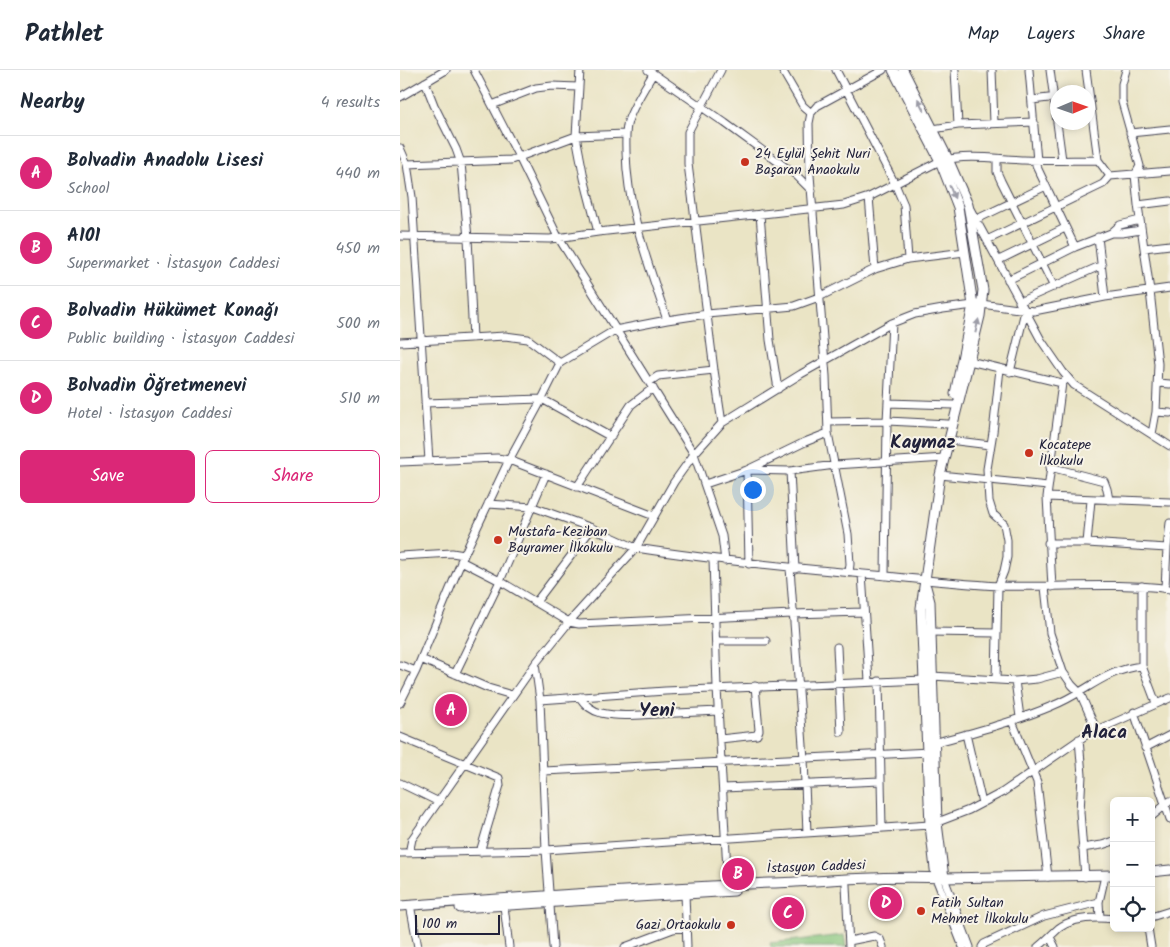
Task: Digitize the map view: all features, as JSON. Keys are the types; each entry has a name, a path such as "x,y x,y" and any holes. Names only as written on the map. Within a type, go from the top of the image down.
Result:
{"main road":[{"path":"893,70 968,205 982,290 977,305 949,440 943,458"},
{"path":"903,70 933,129 944,160 958,206 965,252 977,305"},
{"path":"400,911 504,906 550,900 685,894 728,888 846,885 940,878 934,824 928,678 921,608 948,424 966,360"},
{"path":"924,580 930,602 928,678"},
{"path":"1155,872 1170,870"},
{"name":"İstasyon Caddesi","path":"400,906 550,900 918,877 1110,876"}],"street":[{"path":"400,96 446,70"},
{"path":"474,70 558,237 694,454 722,536 725,561"},
{"path":"580,70 576,136 584,178 598,232"},
{"path":"721,70 688,132 688,164 722,423"},
{"path":"782,70 803,106 811,113"},
{"path":"836,70 904,205 908,260"},
{"path":"849,574 848,534 828,433 826,376 810,175 809,123 811,113 817,106 882,70"},
{"path":"956,70 958,125"},
{"path":"992,70 994,123"},
{"path":"1029,70 1036,165 1075,247"},
{"path":"1050,70 1053,85"},
{"path":"1086,70 1087,85"},
{"path":"1126,70 1122,84 1122,102 1140,166 1135,175 1158,364 1156,412 1152,434"},
{"path":"667,320 637,228 631,203 627,169 626,134 628,122 651,72 796,175 812,191"},
{"path":"426,82 434,105 461,163 474,338"},
{"path":"492,105 536,88 552,86 578,87"},
{"path":"1032,100 1050,98"},
{"path":"933,129 958,125 1034,122"},
{"path":"1130,133 1170,129"},
{"path":"1059,130 1062,160"},
{"path":"1094,130 1098,160 1110,176"},
{"path":"407,164 511,160 576,136 626,134"},
{"path":"400,148 407,164 410,178 429,461"},
{"path":"400,236 542,239 844,205 869,197 944,160 974,158 1037,161 1098,160"},
{"path":"997,159 998,172 1054,287"},
{"path":"987,240 1103,184 1110,176 1170,171"},
{"path":"977,220 1046,186"},
{"path":"869,197 875,269"},
{"path":"1138,205 1170,201"},
{"path":"968,205 1065,381 1050,467 1047,497 1050,633 1063,672 1080,693 1096,730"},
{"path":"760,214 772,356 778,389"},
{"path":"1008,280 1044,264 1075,247 1111,233 1120,225 1140,220"},
{"path":"999,260 1065,228"},
{"path":"1111,233 1141,230"},
{"path":"1098,238 1105,297"},
{"path":"1144,248 1170,245"},
{"path":"400,703 416,671 463,558 488,504 560,363 616,330 707,314 794,306 819,297 875,269 908,260 965,252"},
{"path":"1020,302 1102,265"},
{"path":"409,853 412,839 440,802 512,695 569,622 636,548 674,482 694,454 722,423 892,323 915,314 977,305 1034,311 1105,297 1170,288"},
{"path":"1010,372 1025,310"},
{"path":"885,576 887,421 892,323"},
{"path":"400,342 505,336 528,339 560,363"},
{"path":"966,360 1010,372 1065,381 1170,446"},
{"path":"996,680 998,586 1007,557 1007,540 1004,524 994,514 989,501 987,480 1000,369"},
{"path":"577,486 631,405 658,376 714,370"},
{"path":"1158,382 1170,384"},
{"path":"426,403 542,399 611,437"},
{"path":"888,403 953,405"},
{"path":"1156,412 1170,413"},
{"path":"828,422 887,421 948,424"},
{"path":"705,484 747,470 828,433"},
{"path":"949,440 990,445"},
{"path":"400,462 497,458 509,460 654,516"},
{"path":"747,470 790,471 835,465 943,458"},
{"path":"1050,467 1104,481 1109,500"},
{"path":"747,470 749,564"},
{"path":"790,471 792,614 804,759 807,833"},
{"path":"455,674 500,581 546,474"},
{"path":"940,475 1048,486"},
{"path":"1047,497 1170,502"},
{"path":"1087,543 1091,500"},
{"path":"488,504 533,507 592,528 636,548 749,564 998,586 1142,586 1167,589 1167,548 1170,527"},
{"path":"536,602 592,528"},
{"path":"1048,543 1087,543 1167,548"},
{"path":"400,556 452,553 569,622 579,624 864,612"},
{"path":"713,559 717,688 728,888"},
{"path":"862,574 868,681"},
{"path":"1142,586 1142,666 1156,703"},
{"path":"930,632 997,633"},
{"path":"717,641 766,641"},
{"path":"837,647 841,732"},
{"path":"421,659 488,688 512,695"},
{"path":"535,664 540,700 546,850 553,947"},
{"path":"400,665 416,671"},
{"path":"544,771 804,759 932,749 966,734 1012,721 1053,706 1080,693 1104,676 1142,666"},
{"path":"540,700 717,688 928,678 1015,681 1037,679 1063,672"},
{"path":"879,681 882,828"},
{"path":"1015,681 1020,717"},
{"path":"720,739 757,735 759,730 755,686"},
{"path":"580,697 587,706 599,712 610,714 636,715 719,710"},
{"path":"400,853 546,850 934,824 1003,792 1079,739 1134,712 1170,698"},
{"path":"1134,712 1145,748 1167,803 1170,818"},
{"path":"1012,721 1033,770 1040,796 1048,877"},
{"path":"966,734 982,803"},
{"path":"1145,748 1170,736"},
{"path":"400,737 499,778 500,784 480,852"},
{"path":"1079,739 1082,775 1080,812 1085,877"},
{"path":"723,788 880,781"},
{"path":"400,784 440,802"},
{"path":"1155,814 1167,803"},
{"path":"1082,848 1111,842"},
{"path":"1100,918 1099,902 1110,876"},
{"path":"940,878 963,947"},
{"path":"940,878 970,947"},
{"path":"846,885 849,944 874,936 880,939 883,947"},
{"path":"685,894 687,947"},
{"path":"982,947 984,944 1044,916 1099,902"},
{"path":"504,906 509,947"},
{"path":"411,910 418,947"},
{"path":"1155,916 1170,911"},
{"path":"1062,912 1067,924"},
{"path":"1038,947 1067,924 1110,918"},
{"path":"625,947 673,929 686,927"},
{"path":"1149,932 1151,947"},
{"path":"1050,937 1055,947"}],"green space":[{"path":"844,935 846,947 771,947 770,943"}],"place":[{"name":"24 Eylül Şehit Nuri Başaran Anaokulu","path":"745,162"},
{"name":"Kocatepe İlkokulu","path":"1029,453"},
{"name":"Mustafa-Keziban Bayramer İlkokulu","path":"498,540"},
{"name":"Bolvadin Anadolu Lisesi","path":"451,710"},
{"name":"A101","path":"738,874"},
{"name":"Bolvadin Öğretmenevi","path":"886,903"},
{"name":"Fatih Sultan Mehmet İlkokulu","path":"921,911"},
{"name":"Bolvadin Hükümet Konağı","path":"788,913"},
{"name":"Gazi Ortaokulu","path":"731,925"}],"district":[{"name":"Kaymaz","path":"923,443"},
{"name":"Yeni","path":"657,711"},
{"name":"Alaca","path":"1104,733"}]}
